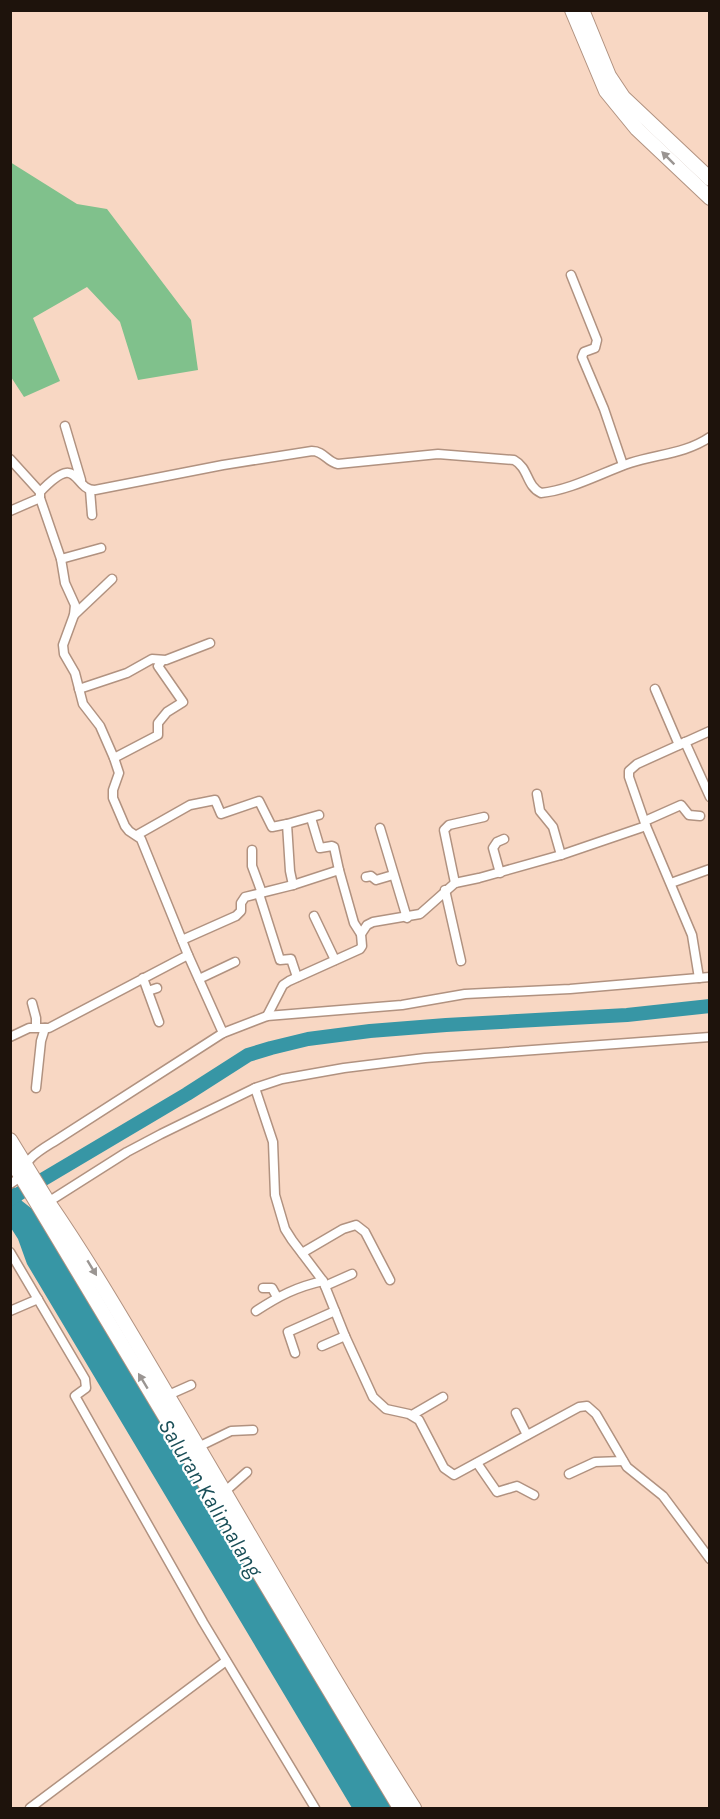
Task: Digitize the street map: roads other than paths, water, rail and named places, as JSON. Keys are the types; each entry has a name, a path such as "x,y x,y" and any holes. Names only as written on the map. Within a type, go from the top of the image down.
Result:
{"main road":[{"path":"572,10 606,91 637,129 710,198"},
{"path":"582,10 609,76 623,97 710,179"},
{"path":"10,1140 21,1175"},
{"path":"10,1158 73,1249 220,1496 400,1809"},
{"path":"220,1496 414,1809"}],"street":[{"path":"571,275 597,340 595,348 584,352 582,357 604,409 623,465"},
{"path":"65,426 81,481"},
{"path":"90,490 312,451 322,453 338,465 438,454 514,460 524,468 531,486 541,493 560,489 623,465 691,447 710,437"},
{"path":"10,459 40,495 61,559 65,583 75,605 63,649 75,673 83,704 100,726 114,758 119,773 113,790 113,798 125,826 141,839 188,955 223,1032"},
{"path":"10,511 40,495 61,474 67,472 76,476 90,490 92,515"},
{"path":"61,559 100,548"},
{"path":"74,615 112,579"},
{"path":"114,758 158,735 158,723 167,712 183,702 158,666 162,661 210,643"},
{"path":"79,689 127,673 152,659 162,661"},
{"path":"655,689 710,797"},
{"path":"699,978 692,935 645,824 629,771 637,764 710,731"},
{"path":"537,794 540,811 553,827 561,855"},
{"path":"137,835 190,805 215,800 221,814 260,802 272,827 315,817 320,848 334,847 354,922 361,934 362,946 360,949 297,976 283,985 267,1016"},
{"path":"361,934 366,925 373,922 407,918 425,911 455,883 500,873 561,855 645,824 681,805 689,815 700,816"},
{"path":"455,883 444,830 449,825 484,817"},
{"path":"287,824 293,885"},
{"path":"380,828 407,918"},
{"path":"500,873 493,848 496,842 504,839"},
{"path":"252,850 252,866 280,960 290,958 297,976"},
{"path":"671,883 710,869"},
{"path":"182,940 236,916 241,911 242,900 339,870"},
{"path":"366,877 371,876 376,880 393,875"},
{"path":"445,891 461,961"},
{"path":"314,916 335,960"},
{"path":"10,1037 40,1027 188,955"},
{"path":"199,979 235,962"},
{"path":"21,1175 33,1156 223,1032 267,1016 402,1005 465,994 570,989 710,977"},
{"path":"143,978 159,1022"},
{"path":"148,991 157,988"},
{"path":"32,1003 40,1027 41,1041 36,1088"},
{"path":"43,1205 152,1138 255,1089 297,1076 381,1062 710,1037"},
{"path":"255,1089 273,1142 273,1183 278,1209 292,1240 324,1284 345,1336 376,1401 386,1409 412,1415 422,1425 447,1472 454,1475 579,1407 586,1406 596,1414 623,1461 636,1476 663,1496 710,1559"},
{"path":"302,1253 343,1229 356,1225 365,1232 390,1280"},
{"path":"10,1252 14,1265 38,1299 86,1379 86,1388 75,1396 226,1661 315,1809"},
{"path":"256,1311 277,1297 301,1286 324,1284 352,1274"},
{"path":"263,1288 272,1288 277,1297"},
{"path":"10,1311 38,1299"},
{"path":"295,1353 288,1332 335,1311"},
{"path":"322,1346 345,1336"},
{"path":"162,1399 191,1385"},
{"path":"412,1415 443,1396"},
{"path":"516,1413 527,1435"},
{"path":"193,1450 231,1431 253,1430"},
{"path":"569,1474 595,1462 623,1461"},
{"path":"477,1463 496,1492 517,1486 534,1495"},
{"path":"220,1496 247,1472"},
{"path":"30,1809 226,1661"}],"water":[{"path":"10,1179 22,1201 36,1212 392,1808 352,1808 27,1264 18,1239 11,1228"}],"waterway":[{"path":"10,1199 248,1055 271,1048 308,1039 370,1031 627,1015 710,1006"}],"water label":[{"name":"Saluran Kalimalang","path":"210,1498"}]}
